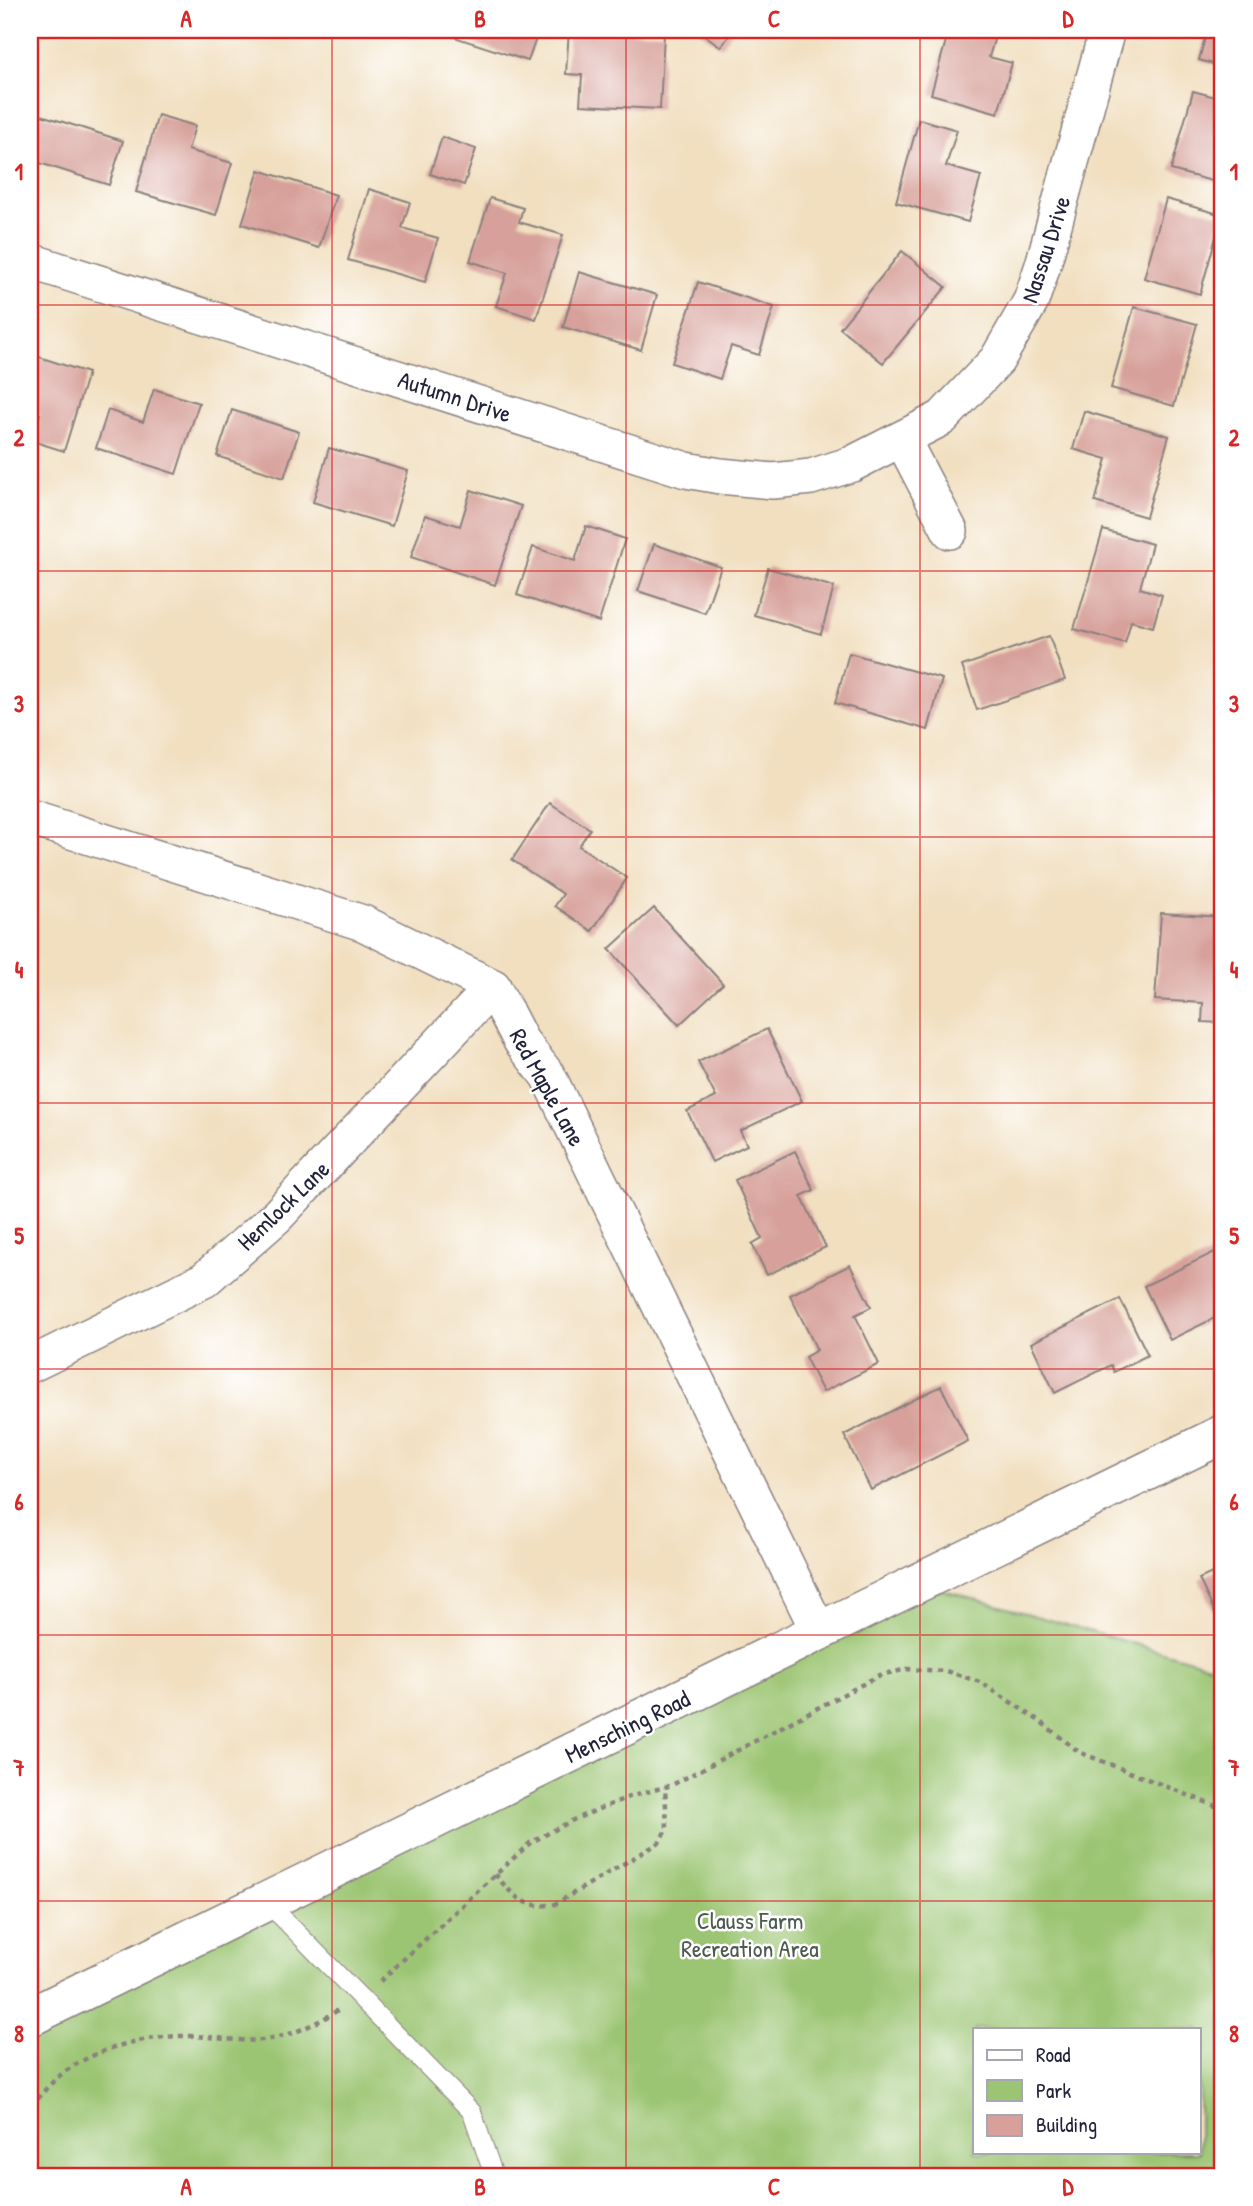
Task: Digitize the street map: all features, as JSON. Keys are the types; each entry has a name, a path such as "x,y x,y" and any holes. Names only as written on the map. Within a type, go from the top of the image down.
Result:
{"street":[{"name":"Nassau Drive","path":"892,444 942,418 986,374 998,360 1031,301 1107,30"},
{"name":"Autumn Drive","path":"30,261 686,470 773,481 811,477 852,464 892,444"},
{"path":"892,444 950,531"},
{"path":"30,818 363,923 493,987"},
{"name":"Hemlock Lane","path":"30,1365 204,1280 277,1216 493,987"},
{"name":"Red Maple Lane","path":"493,987 521,1041 548,1076 819,1632"},
{"name":"Mensching Road","path":"30,2017 1223,1434"}],"lane":[{"path":"266,1901 472,2112 494,2176"}],"path":[{"path":"30,2106 68,2069 105,2051 142,2040 192,2036 244,2041 279,2037 328,2017 375,1985 530,1843 575,1819 629,1797 666,1787 880,1675 908,1669 946,1671 980,1682 1041,1722 1079,1752 1223,1809"},
{"path":"495,1874 514,1896 537,1905 555,1904 659,1843 667,1828 666,1787"}],"green space":[{"name":"Clauss Farm Recreation Area","path":"919,1583 1223,1669 1223,2176 30,2176 30,2009"}],"building":[{"path":"450,30 539,30 528,61 448,35"},
{"path":"569,30 664,33 660,109 580,105 582,75 566,74"},
{"path":"698,30 733,30 721,47"},
{"path":"949,30 997,30 989,57 1012,63 998,113 931,94"},
{"path":"1207,30 1223,30 1223,67 1199,60"},
{"path":"1193,91 1223,99 1223,184 1171,170"},
{"path":"38,114 123,141 109,185 30,160 30,139"},
{"path":"158,115 195,126 188,150 232,163 216,215 136,192"},
{"path":"919,119 957,130 946,166 981,176 968,222 896,202"},
{"path":"442,137 476,149 464,185 430,174"},
{"path":"259,170 336,195 319,248 242,224"},
{"path":"369,189 410,202 402,228 438,238 425,282 348,260"},
{"path":"490,198 523,208 519,222 563,235 536,319 496,306 507,273 470,261"},
{"path":"1166,199 1222,215 1200,294 1144,278"},
{"path":"902,251 946,287 883,363 840,328"},
{"path":"579,272 657,295 641,350 563,327"},
{"path":"698,282 774,307 759,355 731,346 720,379 672,363"},
{"path":"1134,307 1197,324 1174,406 1111,388"},
{"path":"30,354 88,373 64,451 32,441 40,414 30,411"},
{"path":"154,389 199,403 176,474 96,448 108,410 143,422"},
{"path":"232,410 299,432 284,478 217,456"},
{"path":"1084,411 1169,436 1146,517 1095,502 1107,459 1073,449"},
{"path":"329,448 408,471 392,526 313,502"},
{"path":"471,490 521,506 495,585 411,557 425,515 460,526"},
{"path":"586,526 625,539 599,622 517,595 533,547 575,561"},
{"path":"1103,530 1152,544 1140,588 1162,595 1153,627 1131,621 1125,643 1074,629"},
{"path":"654,544 721,567 705,613 638,591"},
{"path":"768,568 834,587 821,634 754,615"},
{"path":"1049,636 1065,680 977,710 962,666"},
{"path":"849,653 942,679 928,730 835,703"},
{"path":"550,803 590,829 579,846 627,878 592,931 555,906 563,894 512,860"},
{"path":"654,908 723,984 679,1025 609,949"},
{"path":"1161,913 1222,917 1217,979 1223,980 1223,1023 1202,1022 1203,1003 1155,1000"},
{"path":"767,1029 802,1101 740,1131 747,1145 712,1162 687,1111 716,1097 698,1062"},
{"path":"795,1151 814,1190 801,1196 826,1247 767,1275 752,1244 762,1238 735,1180"},
{"path":"1223,1248 1223,1314 1170,1340 1144,1286"},
{"path":"850,1265 871,1307 855,1315 879,1364 823,1392 805,1357 817,1350 790,1295"},
{"path":"1120,1299 1148,1355 1114,1372 1111,1365 1055,1393 1031,1343"},
{"path":"941,1386 968,1441 871,1490 844,1435"},
{"path":"1223,1568 1223,1630 1199,1579"}]}
